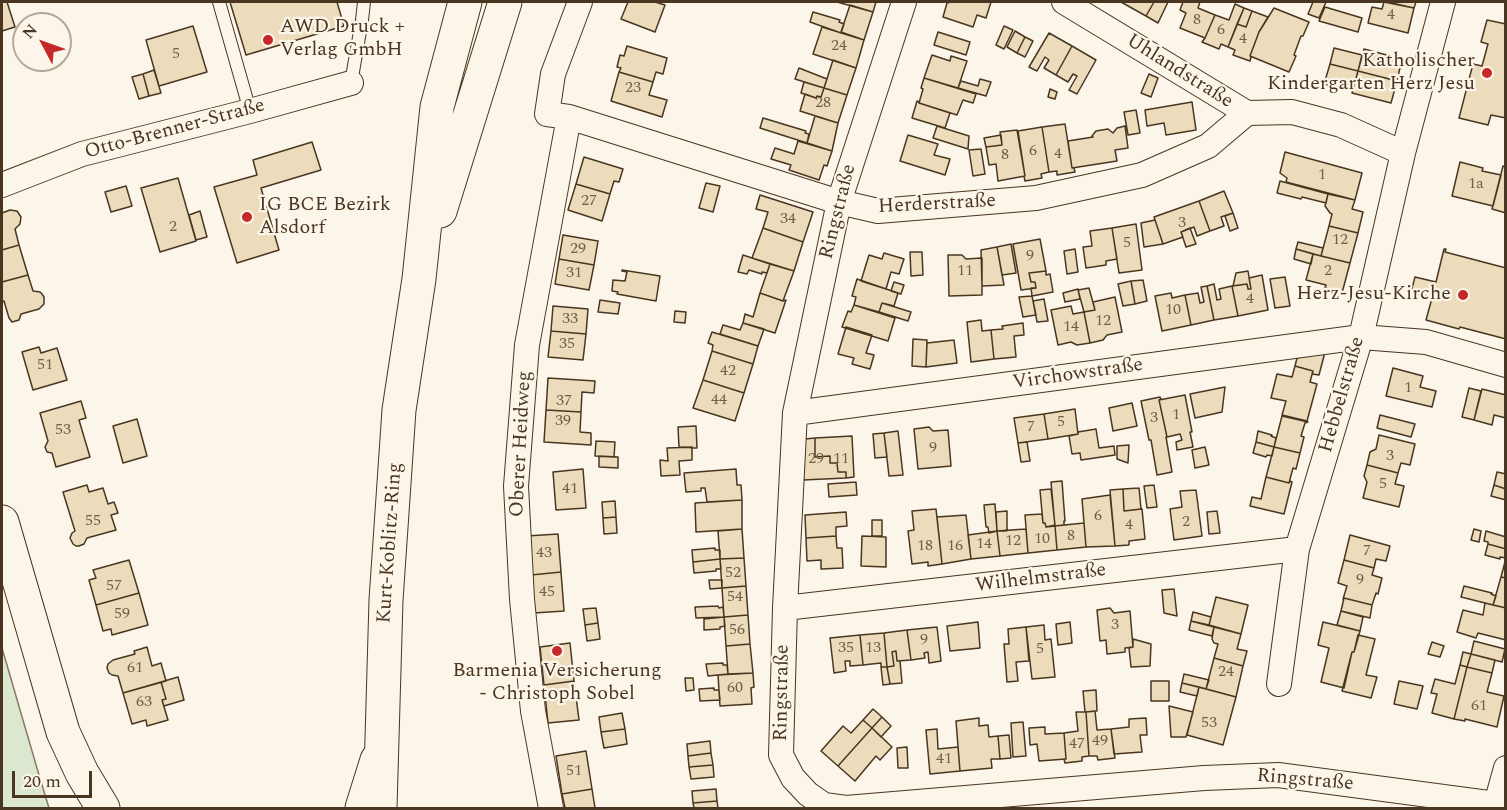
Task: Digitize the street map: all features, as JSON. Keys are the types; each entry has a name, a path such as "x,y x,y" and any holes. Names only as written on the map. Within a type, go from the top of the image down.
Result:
{"main road":[{"name":"Kurt-Koblitz-Ring","path":"380,808 386,600 399,410 419,279 437,107 465,2"},
{"name":"Kurt-Koblitz-Ring","path":"419,279 505,2"},
{"path":"2,522 63,732 82,772 103,808"},
{"path":"362,808 382,747"}],"street":[{"name":"Oberer Heidweg","path":"551,808 533,711 522,599 516,486 527,345 558,116 553,74 580,2"},
{"name":"Ringstraße","path":"904,2 839,202 795,413 785,608 781,755 793,778 808,794 824,805 846,808 897,806 1204,778 1278,776 1499,805"},
{"name":"Uhlandstraße","path":"1064,2 1247,113 1292,112 1341,125 1403,153"},
{"name":"Hebbelstraße","path":"1279,684 1297,549 1361,337 1403,153 1443,2"},
{"name":"Otto-Brenner-Straße","path":"2,185 82,154 351,83"},
{"name":"Herderstraße","path":"558,116 839,202 878,211 1036,198 1142,175 1208,146 1247,113"},
{"name":"Virchowstraße","path":"795,413 1361,337 1426,342 1506,365"},
{"name":"Wilhelmstraße","path":"785,608 1297,549"},
{"path":"1499,805 1506,768"}],"lane":[{"path":"219,2 250,111"},
{"path":"351,83 364,2"}],"green space":[{"path":"2,648 39,775 49,808 2,808"}],"building":[{"path":"2,2 7,2 12,18 12,28 2,31"},
{"name":"AWD Druck + Verlag GmbH","path":"230,2 337,2 344,26 246,55"},
{"path":"628,2 655,2 665,5 655,32 621,19"},
{"path":"837,2 876,2 873,12"},
{"path":"991,2 986,18 977,15 973,27 943,17 947,3"},
{"path":"1121,2 1154,2 1146,16"},
{"path":"1154,2 1168,2 1158,23 1146,16"},
{"path":"1183,2 1200,2 1198,8 1215,15 1205,38 1180,28 1186,13 1180,10"},
{"path":"1313,2 1326,2 1319,18 1308,14"},
{"path":"1384,2 1414,8 1408,33 1368,23 1372,7 1382,9"},
{"path":"1387,2 1416,2 1414,8"},
{"path":"1235,4 1244,8 1228,47 1221,44 1219,49 1202,42 1215,15 1229,20"},
{"path":"850,5 873,12 864,40 841,32"},
{"path":"1325,7 1362,18 1358,32 1319,21"},
{"path":"1244,8 1252,11 1246,27 1237,24"},
{"path":"1274,8 1309,22 1301,36 1289,72 1250,56 1259,32"},
{"path":"1252,11 1268,17 1259,32 1250,61 1233,55 1235,50 1228,47 1237,24 1246,27"},
{"path":"813,12 840,20 839,22 844,24 841,33 810,22"},
{"path":"1487,20 1506,24 1506,118 1491,115 1488,125 1459,118 1473,64 1482,66 1488,44 1481,42"},
{"path":"193,26 207,72 159,86 146,40"},
{"path":"1004,26 1013,30 1004,49 996,45"},
{"path":"822,27 864,40 856,68 813,54"},
{"path":"1015,31 1025,37 1017,53 1007,47"},
{"path":"938,32 970,42 966,55 934,45"},
{"path":"1049,33 1072,46 1056,75 1044,68 1049,60 1045,57 1037,71 1029,67"},
{"path":"1025,37 1033,41 1025,57 1017,53"},
{"path":"627,46 667,58 663,74 656,72 653,82 619,72 621,68 617,67 620,55 624,56"},
{"path":"1072,46 1096,60 1077,94 1069,90 1077,76 1073,74 1068,82 1056,75"},
{"path":"1334,48 1362,55 1358,71 1330,64"},
{"path":"1364,49 1402,59 1397,81 1358,71"},
{"path":"932,55 950,61 951,56 967,61 958,88 924,78"},
{"path":"833,60 856,68 847,95 824,88"},
{"path":"1330,64 1358,71 1354,86 1341,83 1340,88 1324,84"},
{"path":"799,68 827,79 824,88 795,79"},
{"path":"154,70 161,93 149,96 143,74"},
{"path":"1358,71 1397,81 1391,103 1352,93"},
{"path":"619,72 653,82 649,95 667,100 662,117 611,101"},
{"path":"143,74 149,96 139,99 132,77"},
{"path":"1149,74 1158,78 1151,97 1141,93"},
{"path":"924,78 976,94 973,103 963,100 957,115 919,103"},
{"path":"980,79 991,82 986,96 958,88 961,81 978,86"},
{"path":"804,82 824,88 821,97 816,98 801,93"},
{"path":"824,88 847,95 838,123 800,111 805,94 816,98 821,97"},
{"path":"1050,89 1057,92 1055,99 1048,97"},
{"path":"917,101 950,113 945,128 912,118"},
{"path":"1192,102 1196,130 1166,135 1164,123 1147,126 1145,110"},
{"path":"1136,110 1140,133 1128,135 1124,112"},
{"path":"815,116 838,123 832,151 807,143"},
{"path":"763,118 806,131 805,133 809,134 807,143 760,128"},
{"path":"1065,124 1072,168 1075,172 1057,175 1057,171 1049,172 1042,127"},
{"path":"937,126 969,136 968,149 933,138"},
{"path":"1125,126 1128,148 1115,150 1117,161 1072,168 1068,141 1093,137 1096,131 1108,129 1113,133 1117,128"},
{"path":"1042,127 1049,172 1041,174 1042,178 1025,181 1018,131"},
{"path":"1017,130 1025,176 998,181 996,164 989,165 986,147 1002,145 1000,132"},
{"path":"908,135 938,144 934,155 950,159 945,175 900,161"},
{"path":"1001,135 1002,145 986,147 984,138"},
{"path":"798,141 832,151 819,180 789,170 791,165 771,159 775,148 794,154"},
{"path":"312,142 321,170 261,188 279,250 237,263 214,187 257,175 253,160"},
{"path":"981,149 985,174 973,176 969,150"},
{"path":"1285,152 1362,173 1355,200 1286,182 1287,178 1280,173"},
{"path":"584,157 623,169 619,182 614,181 610,194 576,184"},
{"path":"1460,162 1483,168 1482,171 1501,175 1493,206 1452,196"},
{"path":"1503,166 1506,167 1506,213 1492,209"},
{"path":"178,178 196,241 160,252 141,188"},
{"path":"1280,181 1328,194 1326,203 1277,193"},
{"path":"706,183 720,186 713,212 699,208"},
{"path":"576,184 610,194 602,221 568,210"},
{"path":"126,186 132,206 111,212 105,192"},
{"path":"1224,191 1233,213 1221,217 1224,226 1210,231 1199,201"},
{"path":"1328,194 1355,200 1352,209 1363,212 1358,233 1329,226 1332,214 1325,206"},
{"path":"760,195 813,212 803,242 763,228 768,212 756,209"},
{"path":"1199,201 1210,231 1197,236 1194,227 1181,232 1183,237 1163,244 1154,217"},
{"path":"10,210 17,211 21,217 20,224 15,229 19,245 2,250 2,213"},
{"path":"200,211 207,237 196,240 189,215"},
{"path":"1233,213 1238,228 1230,231 1225,216"},
{"path":"1155,220 1163,244 1144,247 1141,223"},
{"path":"1136,224 1142,270 1119,273 1112,228"},
{"path":"1329,226 1358,233 1350,263 1321,256"},
{"path":"763,228 803,242 794,271 752,258"},
{"path":"1112,228 1117,259 1106,261 1106,265 1086,268 1083,247 1092,246 1090,231"},
{"path":"1190,228 1196,244 1186,247 1181,232"},
{"path":"563,235 598,241 594,265 559,259"},
{"path":"1040,239 1046,271 1029,273 1031,282 1035,282 1036,288 1021,290 1013,244"},
{"path":"1298,242 1323,248 1321,256 1296,249"},
{"path":"1011,244 1016,273 1002,275 997,247"},
{"path":"19,245 28,275 2,282 2,250"},
{"path":"997,247 1004,285 982,286 981,250"},
{"path":"1075,249 1078,272 1067,274 1064,251"},
{"path":"1296,249 1313,254 1311,264 1294,259"},
{"name":"Herz-Jesu-Kirche","path":"1444,249 1446,249 1445,252 1506,268 1506,339 1426,320 1432,298 1411,292 1415,277 1436,282"},
{"path":"910,252 922,252 923,275 911,276"},
{"path":"884,253 904,259 899,274 891,272 886,289 861,281 869,255 882,259"},
{"path":"1313,254 1350,263 1342,293 1325,288 1326,285 1306,280"},
{"path":"743,255 770,264 767,273 762,272 762,274 749,270 747,274 738,272"},
{"path":"948,255 962,255 966,259 982,258 982,295 949,296"},
{"path":"559,259 594,265 589,290 555,284"},
{"path":"770,264 794,271 783,301 760,293"},
{"path":"622,270 660,276 656,301 617,294 618,292 612,291 613,280 625,281 627,272"},
{"path":"1046,271 1046,275 1050,274 1053,292 1032,296 1031,288 1036,288 1035,282 1031,282 1029,273"},
{"path":"1248,271 1251,289 1248,289 1247,284 1233,286 1236,273"},
{"path":"28,275 33,291 40,292 44,297 44,304 39,309 21,314 19,320 12,322 4,301 2,302 2,282"},
{"path":"1262,275 1268,310 1238,316 1232,286 1247,284 1248,289 1251,289 1249,278"},
{"path":"1285,277 1290,306 1275,308 1270,279"},
{"path":"857,279 898,293 894,306 882,303 879,312 854,305 856,297 852,296"},
{"path":"1143,280 1147,301 1135,304 1131,281"},
{"path":"1131,281 1135,304 1123,306 1118,284"},
{"path":"894,282 904,285 901,294 891,291"},
{"path":"1214,284 1217,300 1221,299 1219,289 1232,286 1238,316 1214,320 1207,286"},
{"path":"1207,286 1214,320 1191,325 1185,295 1198,293 1200,303 1204,302 1201,287"},
{"path":"1089,288 1095,310 1084,312 1078,290"},
{"path":"1078,289 1080,299 1065,302 1063,293"},
{"path":"760,293 786,300 775,333 743,323 745,314 753,317"},
{"path":"1171,293 1172,298 1185,295 1191,325 1162,331 1155,296"},
{"path":"1032,296 1036,315 1023,317 1019,297"},
{"path":"1115,297 1122,332 1107,335 1103,340 1090,343 1084,312 1095,310 1093,302"},
{"path":"1044,299 1048,321 1037,322 1033,301"},
{"path":"600,300 620,303 618,314 598,312"},
{"path":"882,303 911,312 908,321 879,312"},
{"path":"854,305 895,318 888,341 842,327 848,311 851,312"},
{"path":"553,306 588,309 586,334 551,331"},
{"path":"1071,306 1073,314 1084,312 1090,343 1077,345 1071,342 1058,345 1051,310"},
{"path":"675,311 686,312 685,323 674,322"},
{"path":"981,320 982,331 991,330 994,359 971,362 967,322"},
{"path":"743,323 764,329 758,346 720,334 723,325 740,330"},
{"path":"1023,323 1024,335 1014,336 1016,357 994,359 991,330"},
{"path":"846,327 872,335 866,353 874,355 870,369 852,364 854,358 838,354"},
{"path":"551,331 586,334 583,360 548,357"},
{"path":"712,332 758,346 753,364 712,351 713,345 708,343"},
{"path":"913,339 927,340 926,367 912,366"},
{"path":"954,340 957,363 926,367 927,343"},
{"path":"39,347 41,353 57,348 67,380 33,390 22,352"},
{"path":"712,351 753,364 744,393 703,380"},
{"path":"1325,352 1319,375 1295,366 1297,358"},
{"path":"1295,366 1313,371 1310,382 1317,384 1307,421 1282,415 1286,401 1271,398 1277,374 1292,377"},
{"path":"1393,368 1423,376 1420,387 1436,391 1432,407 1386,396"},
{"path":"548,378 595,381 594,393 582,392 581,412 546,410"},
{"path":"703,380 744,393 735,421 693,408"},
{"path":"1225,387 1222,412 1195,418 1190,394"},
{"path":"1469,388 1481,391 1474,420 1462,417"},
{"path":"1482,389 1506,395 1506,418 1494,415 1492,425 1474,420"},
{"path":"1185,395 1193,447 1177,450 1176,442 1182,440 1180,434 1167,437 1159,400"},
{"path":"1160,397 1172,472 1157,475 1141,401"},
{"path":"81,401 86,418 79,420 90,457 56,467 52,453 47,452 45,447 48,441 40,413"},
{"path":"1132,403 1137,426 1113,431 1109,408"},
{"path":"1075,409 1078,434 1048,439 1044,414"},
{"path":"546,410 581,412 580,432 591,433 591,445 544,442"},
{"path":"1044,414 1048,439 1018,443 1014,418"},
{"path":"1380,415 1415,424 1411,437 1377,428"},
{"path":"1282,416 1308,422 1305,423 1301,436 1304,437 1300,453 1274,447"},
{"path":"137,419 147,456 123,463 113,426"},
{"path":"696,426 697,448 679,447 678,427"},
{"path":"929,427 933,431 948,430 951,466 918,469 914,429"},
{"path":"1096,429 1099,448 1114,446 1115,455 1081,460 1080,453 1072,454 1069,436"},
{"path":"898,431 903,475 889,476 884,433"},
{"path":"1258,431 1276,438 1274,447 1256,442"},
{"path":"884,433 887,457 875,458 873,434"},
{"path":"1379,435 1415,444 1410,465 1401,463 1398,473 1367,465 1370,452 1376,449"},
{"path":"852,436 854,477 846,478 846,472 838,472 837,463 830,463 830,456 815,457 815,438"},
{"path":"815,438 815,457 830,456 830,463 837,463 838,472 846,472 846,478 803,480 805,439"},
{"path":"596,441 615,442 614,457 595,456"},
{"path":"1027,442 1030,461 1021,462 1018,443"},
{"path":"1256,442 1274,447 1272,456 1267,455 1266,457 1253,453"},
{"path":"1129,445 1128,463 1117,459 1117,446"},
{"path":"692,447 692,460 679,461 680,475 661,476 660,460 668,461 667,448"},
{"path":"1205,447 1209,465 1195,468 1192,450"},
{"path":"1274,447 1300,453 1289,483 1266,477"},
{"path":"599,456 618,457 618,468 599,467"},
{"path":"1367,465 1398,473 1395,484 1404,486 1399,507 1363,498 1367,482 1364,476"},
{"path":"583,469 586,508 556,510 553,472"},
{"path":"736,469 737,485 741,485 742,500 707,502 705,488 701,488 701,491 686,492 684,473"},
{"path":"1497,472 1506,474 1506,489 1494,485"},
{"path":"1266,477 1292,482 1284,514 1250,506 1252,497 1261,499"},
{"path":"1062,481 1065,521 1064,525 1055,526 1051,482"},
{"path":"856,482 857,495 829,497 828,484"},
{"path":"87,485 89,492 103,488 108,504 114,502 118,513 111,515 116,530 87,538 84,544 76,546 70,538 75,531 63,492"},
{"path":"1154,485 1157,507 1147,508 1144,486"},
{"path":"1494,485 1506,489 1506,500 1491,496"},
{"path":"1139,488 1141,509 1124,511 1123,489"},
{"path":"1051,489 1055,525 1046,527 1043,523 1040,490"},
{"path":"1123,489 1124,511 1142,509 1145,539 1129,541 1129,545 1115,546 1110,490"},
{"path":"1196,490 1202,536 1174,540 1170,509 1182,507 1180,491"},
{"path":"1110,495 1115,546 1086,547 1082,499"},
{"path":"742,500 742,529 696,532 695,503"},
{"path":"615,501 616,517 603,518 602,502"},
{"path":"995,504 997,531 989,533 986,527 984,505"},
{"path":"936,509 942,564 928,566 928,562 912,564 908,531 914,530 912,511"},
{"path":"1007,511 1007,531 997,531 996,512"},
{"path":"1217,511 1220,533 1209,534 1207,512"},
{"path":"846,512 847,526 836,527 836,536 806,538 805,515"},
{"path":"1042,514 1046,527 1055,526 1057,550 1028,553 1025,515"},
{"path":"966,515 971,559 942,564 937,517"},
{"path":"616,517 617,533 604,534 603,518"},
{"path":"872,520 882,520 882,536 872,536"},
{"path":"1084,523 1086,547 1057,550 1055,526"},
{"path":"742,529 744,558 720,559 718,531"},
{"path":"1026,529 1028,553 1000,556 997,531"},
{"path":"1474,529 1481,531 1479,542 1471,540"},
{"path":"997,531 1000,556 971,559 968,535"},
{"path":"1486,531 1506,537 1506,549 1484,541"},
{"path":"558,534 561,572 531,575 527,536"},
{"path":"1350,535 1390,546 1386,561 1376,559 1374,568 1344,560"},
{"path":"836,536 837,548 842,548 843,568 821,569 821,560 807,561 806,538"},
{"path":"862,536 886,537 886,567 861,566"},
{"path":"1488,544 1506,549 1506,558 1500,557 1500,559 1485,555"},
{"path":"715,548 715,550 720,550 720,559 693,562 692,550"},
{"path":"744,558 746,586 722,588 720,559"},
{"path":"1506,558 1506,578 1501,577"},
{"path":"720,559 721,569 694,573 693,562"},
{"path":"129,560 139,593 96,605 89,580 96,578 93,570"},
{"path":"1344,560 1374,568 1372,575 1382,578 1378,594 1376,593 1372,605 1343,599 1347,586 1338,583"},
{"path":"561,572 564,611 534,613 531,575"},
{"path":"1501,577 1506,578 1506,608 1493,605"},
{"path":"709,580 722,580 722,588 710,589"},
{"path":"746,586 748,615 724,617 722,588"},
{"path":"1464,586 1492,593 1496,596 1493,605 1461,597"},
{"path":"1174,589 1177,616 1164,613 1162,590"},
{"path":"139,593 148,625 112,635 111,629 103,631 96,605"},
{"path":"1216,597 1248,605 1241,634 1209,625"},
{"path":"1344,598 1372,605 1370,618 1341,611"},
{"path":"1485,603 1506,608 1506,640 1478,633 1476,638 1457,632 1463,610 1483,615"},
{"path":"695,607 723,607 724,617 696,618"},
{"path":"596,608 598,623 585,625 583,609"},
{"path":"1110,608 1114,613 1130,611 1133,647 1125,648 1125,652 1107,654 1106,640 1100,641 1097,610"},
{"path":"1341,611 1363,617 1360,631 1337,625"},
{"path":"1193,612 1211,617 1209,625 1191,621"},
{"path":"748,615 750,644 726,646 724,617"},
{"path":"724,617 725,626 720,629 704,630 704,619"},
{"path":"1191,621 1214,627 1212,636 1189,630"},
{"path":"978,622 980,648 950,651 947,626"},
{"path":"1070,622 1072,643 1058,645 1056,624"},
{"path":"1323,622 1360,631 1354,652 1352,652 1344,688 1321,682 1329,648 1318,645"},
{"path":"598,623 600,639 587,641 585,625"},
{"path":"1044,625 1045,640 1051,639 1055,677 1032,679 1026,627"},
{"path":"937,627 941,661 929,663 928,652 924,653 925,658 911,660 907,630"},
{"path":"1026,627 1029,661 1016,662 1018,681 1007,682 1004,644 1009,644 1008,629"},
{"path":"1214,627 1241,634 1237,649 1247,651 1243,666 1214,658 1218,644 1212,639"},
{"path":"907,630 911,660 897,661 896,651 892,652 894,666 887,667 884,633"},
{"path":"884,633 887,667 881,667 881,663 863,665 860,635"},
{"path":"860,635 863,665 850,666 850,661 845,661 846,671 834,673 830,638"},
{"path":"1358,635 1375,639 1366,675 1377,677 1371,698 1342,691"},
{"path":"1133,639 1151,644 1150,666 1131,667 1129,648 1133,647"},
{"path":"1474,641 1505,649 1502,662 1471,654"},
{"path":"1432,642 1444,646 1440,657 1428,654"},
{"path":"570,643 574,681 544,685 540,647"},
{"path":"750,644 753,673 728,674 726,646"},
{"path":"147,647 152,666 161,663 166,681 123,693 118,676 109,673 108,664"},
{"path":"896,651 897,661 900,661 902,683 890,684 887,667 894,666 892,652"},
{"path":"1463,652 1471,654 1467,667 1460,665"},
{"path":"1471,654 1495,660 1492,673 1467,667"},
{"path":"1214,658 1243,666 1236,697 1206,689"},
{"path":"723,663 727,665 728,674 708,676 706,664"},
{"path":"1460,665 1467,667 1454,719 1432,713 1437,694 1431,693 1435,679 1455,684"},
{"path":"881,667 887,667 890,684 883,685"},
{"path":"1467,667 1492,673 1487,692 1504,696 1497,727 1465,719 1465,721 1454,719"},
{"path":"753,673 752,704 720,706 718,675"},
{"path":"1184,674 1209,680 1206,689 1182,683"},
{"path":"178,677 184,700 164,706 162,700 166,699 161,682"},
{"path":"685,678 693,678 694,690 686,691"},
{"path":"574,681 579,720 548,723 544,685"},
{"path":"1151,681 1169,681 1169,701 1151,701"},
{"path":"1399,681 1423,686 1417,709 1394,704"},
{"path":"161,682 166,699 162,700 168,720 147,726 146,720 132,724 123,693"},
{"path":"1182,683 1199,687 1197,696 1180,692"},
{"path":"1199,687 1236,697 1223,745 1187,735"},
{"path":"714,688 714,690 719,690 720,700 700,701 699,689"},
{"path":"1096,690 1097,711 1085,712 1083,691"},
{"path":"1169,706 1193,712 1186,737 1171,737"},
{"path":"873,709 882,717 872,728 863,720"},
{"path":"1095,711 1097,730 1111,729 1115,758 1098,760 1097,756 1089,756 1086,712"},
{"path":"1076,712 1086,712 1089,756 1082,757 1082,761 1065,763 1064,733 1078,731"},
{"path":"622,713 625,729 601,732 599,717"},
{"path":"882,717 891,726 881,737 872,728"},
{"path":"979,718 979,726 988,725 989,737 998,736 1000,759 991,759 992,768 960,771 956,721"},
{"path":"1146,718 1147,735 1140,735 1142,752 1114,754 1111,729 1129,727 1129,719"},
{"path":"863,720 872,728 838,766 821,751 843,726 851,733"},
{"path":"1023,722 1026,756 1013,757 1011,723"},
{"path":"1045,727 1045,734 1064,733 1066,759 1039,761 1037,744 1030,745 1029,728"},
{"path":"872,728 892,747 880,760 876,756 855,781 838,766"},
{"path":"625,729 627,744 604,748 601,732"},
{"path":"937,729 938,749 958,747 960,771 930,774 926,730"},
{"path":"1009,735 1011,758 1000,759 998,736"},
{"path":"710,741 711,753 688,756 687,744"},
{"path":"907,747 908,768 898,768 897,748"},
{"path":"586,751 592,789 562,794 556,756"},
{"path":"711,753 713,765 689,767 688,756"},
{"path":"713,765 714,777 691,779 689,767"},
{"path":"592,789 595,808 565,808 562,794"},
{"path":"716,789 717,801 693,803 692,791"},
{"path":"717,801 718,808 694,808 693,803"}],"place":[{"name":"AWD Druck + Verlag GmbH","path":"268,40"},
{"name":"Katholischer Kindergarten Herz Jesu","path":"1487,73"},
{"name":"IG BCE Bezirk Alsdorf","path":"247,217"},
{"name":"Herz-Jesu-Kirche","path":"1463,295"},
{"name":"Barmenia Versicherung - Christoph Sobel","path":"557,651"}]}
